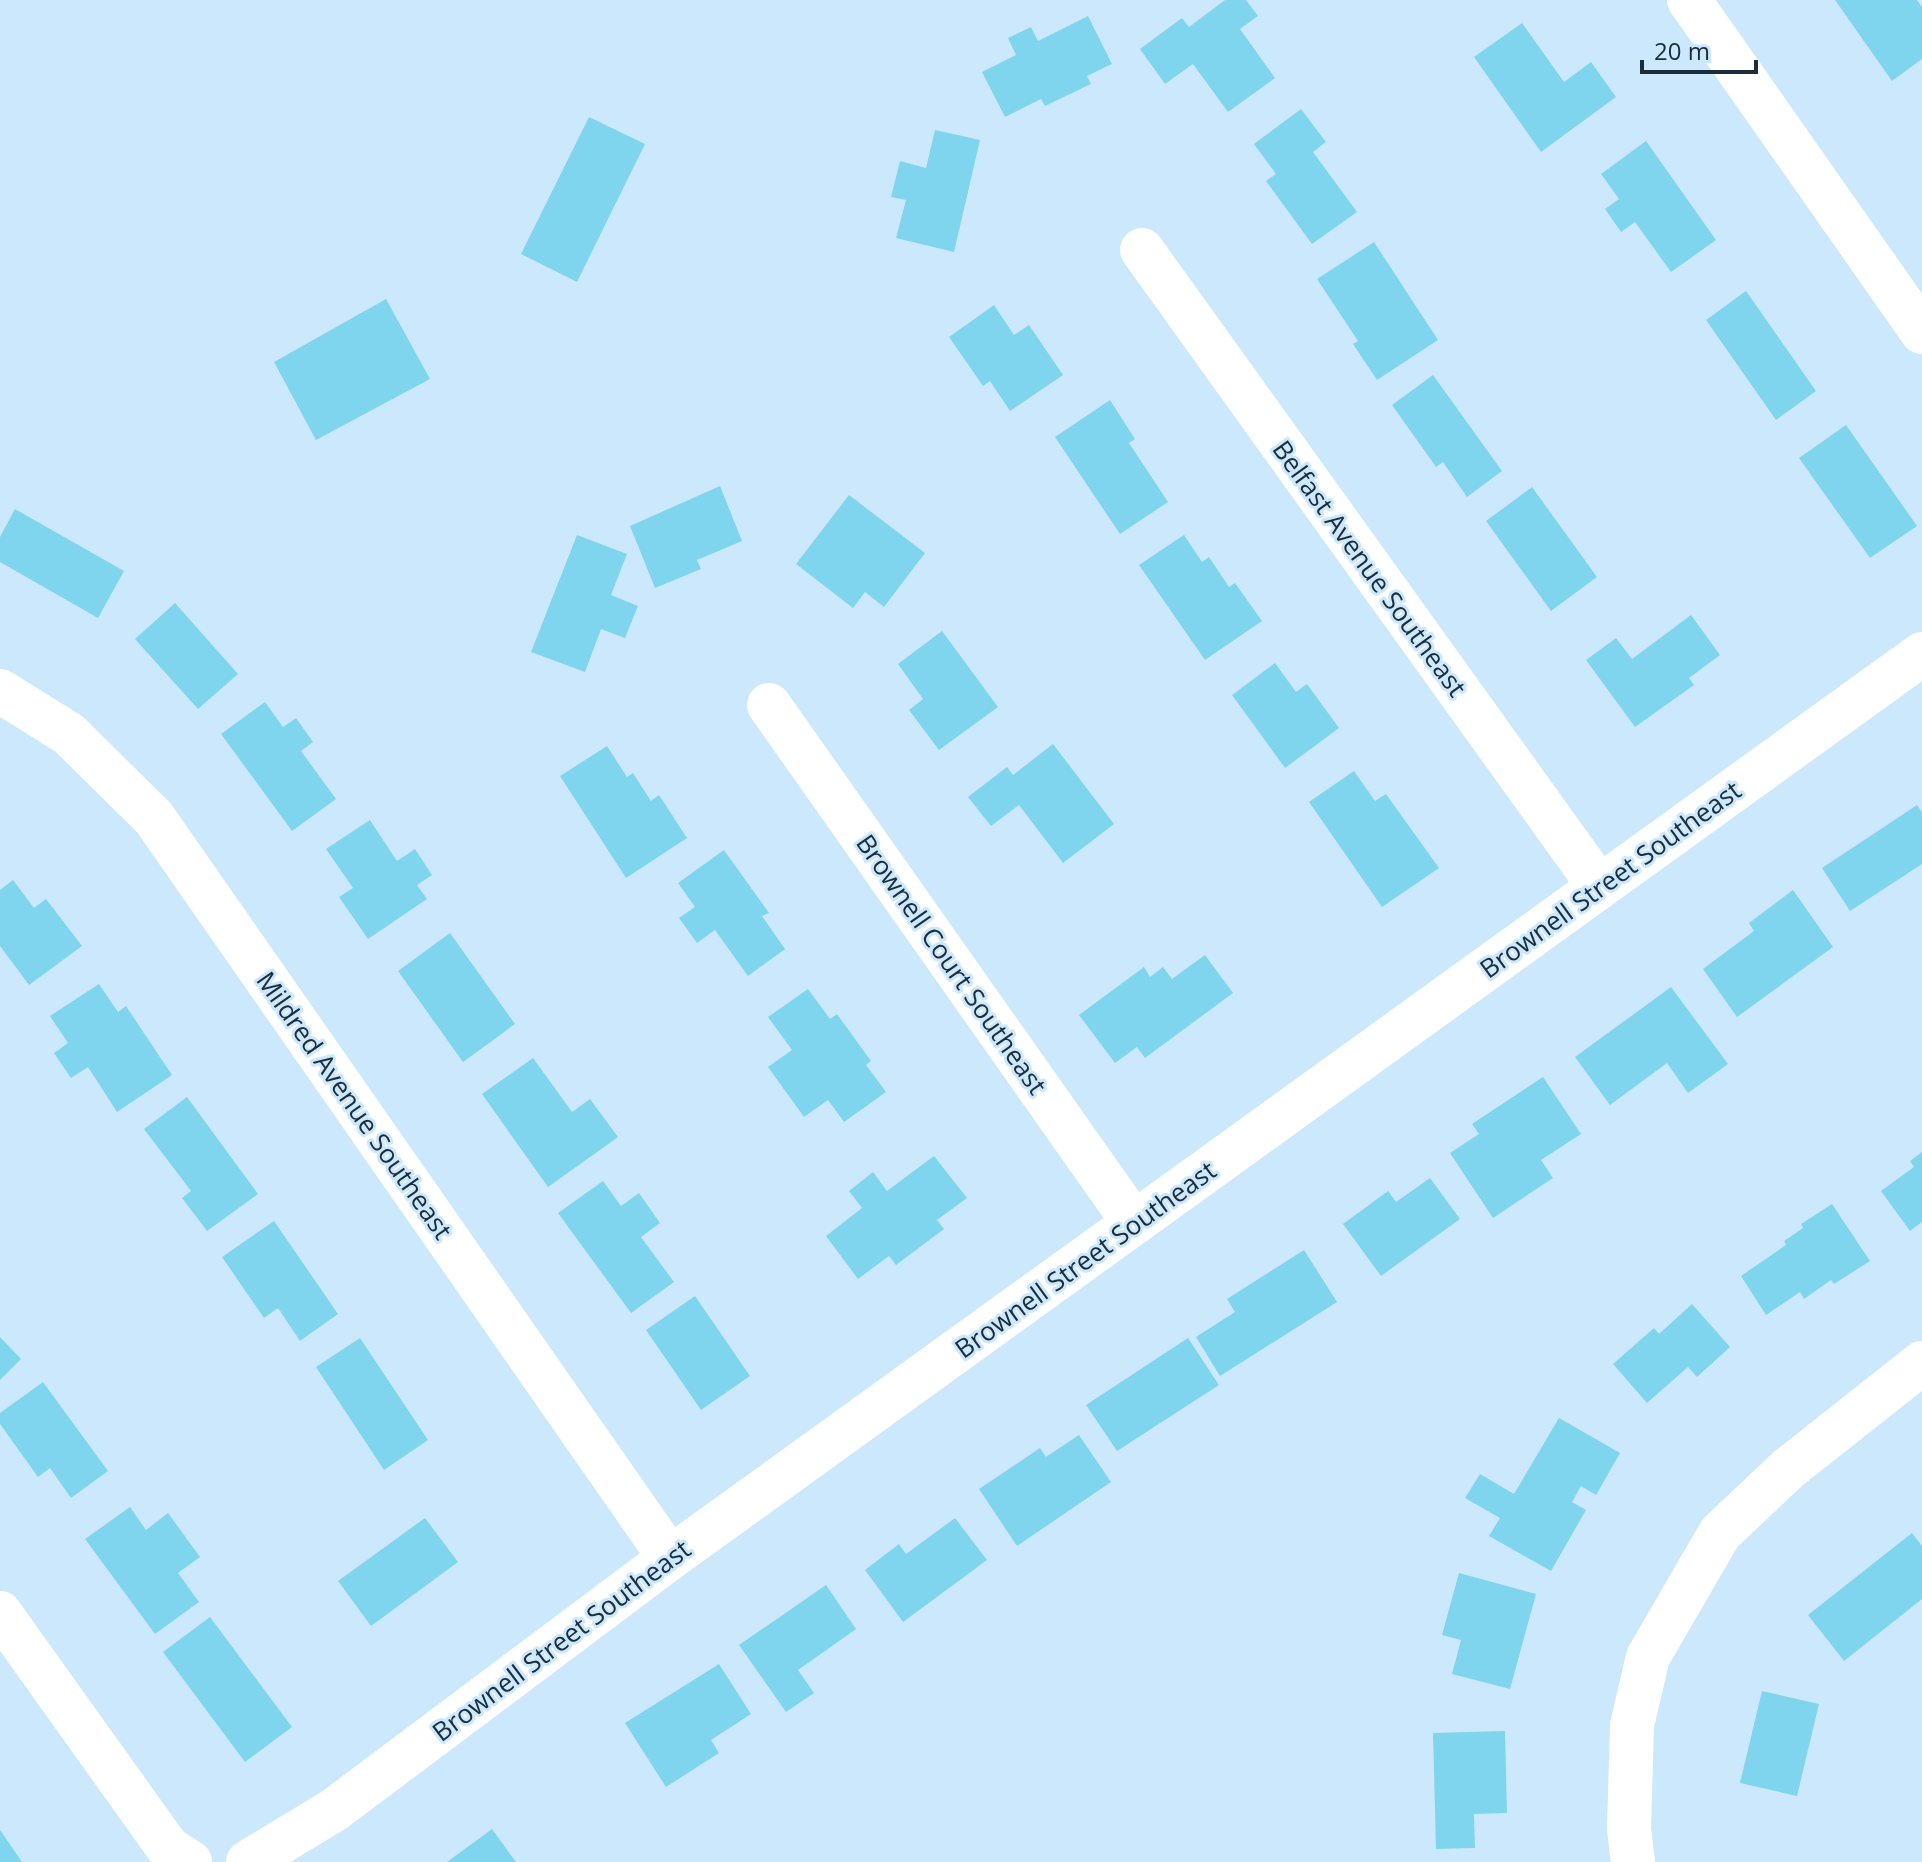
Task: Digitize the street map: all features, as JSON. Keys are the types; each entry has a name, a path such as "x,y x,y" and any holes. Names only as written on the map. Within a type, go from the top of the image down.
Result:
{"street":[{"path":"1689,0 1922,332"},
{"name":"Belfast Avenue Southeast","path":"1142,250 1599,886"},
{"name":"Brownell Street Southeast","path":"248,1862 334,1810 670,1558 1922,654"},
{"name":"Mildred Avenue Southeast","path":"0,691 69,734 154,818 670,1558"},
{"name":"Brownell Court Southeast","path":"769,705 1134,1223"},
{"path":"1633,1862 1629,1829 1632,1725 1648,1657 1720,1533 1789,1468 1922,1363"},
{"path":"0,1613 168,1848 190,1862"}],"building":[{"path":"1225,0 1246,0 1258,16 1240,29 1275,78 1228,112 1193,64 1165,84 1140,49 1182,18 1189,27"},
{"path":"1835,0 1917,0 1922,7 1922,59 1892,81"},
{"path":"1088,16 1112,64 1087,76 1091,84 1045,106 1041,99 1005,117 982,72 1016,55 1008,38 1031,27 1038,41"},
{"path":"1522,23 1564,82 1591,62 1616,97 1541,152 1474,57"},
{"path":"1301,109 1326,142 1313,152 1357,212 1312,244 1266,181 1276,174 1254,144"},
{"path":"589,117 645,144 577,282 521,254"},
{"path":"935,130 980,140 954,252 896,238 906,200 891,197 900,161 926,168"},
{"path":"1646,141 1716,240 1671,272 1635,222 1621,232 1605,209 1619,199 1601,174"},
{"path":"1374,242 1438,340 1377,380 1353,344 1358,341 1317,279"},
{"path":"1746,291 1816,391 1776,420 1706,320"},
{"path":"386,299 430,379 316,440 274,362"},
{"path":"994,305 1014,335 1029,325 1063,375 1010,411 990,381 983,386 949,337"},
{"path":"1433,375 1502,471 1467,497 1443,462 1436,467 1392,405"},
{"path":"1110,400 1135,439 1129,443 1168,502 1120,534 1055,437"},
{"path":"1846,425 1917,526 1870,558 1799,458"},
{"path":"720,486 742,541 697,560 701,569 655,588 630,526"},
{"path":"1532,487 1597,577 1551,611 1486,521"},
{"path":"849,495 925,553 884,607 865,592 853,608 796,564"},
{"path":"15,509 124,571 98,618 0,562 0,537"},
{"path":"577,535 627,554 611,595 638,606 625,638 601,629 585,672 531,652"},
{"path":"1184,535 1202,562 1209,557 1229,587 1235,583 1262,621 1205,660 1139,565"},
{"path":"175,603 238,674 198,709 135,639"},
{"path":"1691,615 1720,655 1689,678 1694,685 1635,727 1586,660 1616,638 1632,659"},
{"path":"942,631 998,707 939,750 909,710 923,699 898,664"},
{"path":"1275,663 1296,692 1307,684 1339,728 1285,768 1232,695"},
{"path":"265,702 283,727 296,718 313,742 301,751 336,799 292,831 221,734"},
{"path":"1053,744 1114,824 1063,863 1019,805 991,826 968,797 1007,767 1013,775"},
{"path":"607,746 627,777 633,773 651,801 659,795 687,838 626,878 560,776"},
{"path":"1354,771 1375,801 1386,794 1439,868 1382,907 1309,802"},
{"path":"1917,805 1922,812 1922,864 1850,911 1822,868"},
{"path":"370,820 397,861 415,849 432,875 417,885 427,899 368,939 339,897 353,888 326,849"},
{"path":"724,850 769,913 762,916 785,949 748,976 715,930 697,943 679,918 695,907 678,883"},
{"path":"13,880 34,908 46,899 82,946 29,985 0,946 0,890"},
{"path":"1793,890 1833,947 1737,1017 1703,969 1754,931 1749,923"},
{"path":"450,933 515,1024 463,1062 398,971"},
{"path":"1205,955 1233,993 1145,1058 1137,1047 1115,1063 1079,1015 1144,967 1150,977 1163,967 1172,979"},
{"path":"99,984 118,1012 126,1006 172,1075 117,1112 88,1067 71,1078 54,1053 68,1043 50,1016"},
{"path":"1671,987 1728,1064 1688,1093 1667,1063 1610,1105 1575,1057"},
{"path":"808,989 830,1019 837,1014 871,1061 866,1065 886,1092 844,1122 828,1100 804,1117 768,1067 792,1050 768,1017"},
{"path":"533,1058 572,1112 590,1099 618,1137 548,1187 482,1094"},
{"path":"1543,1077 1581,1134 1541,1160 1553,1178 1493,1218 1450,1153 1479,1134 1472,1124"},
{"path":"187,1097 258,1194 207,1231 182,1198 191,1191 144,1129"},
{"path":"1922,1152 1922,1222 1910,1231 1881,1191 1914,1167 1910,1161"},
{"path":"934,1156 967,1198 937,1220 944,1229 896,1265 889,1256 858,1279 826,1236 862,1208 849,1191 873,1172 887,1191"},
{"path":"1430,1178 1460,1219 1381,1276 1343,1224 1388,1191 1396,1202"},
{"path":"603,1181 621,1206 639,1193 660,1223 641,1237 674,1282 631,1313 558,1213"},
{"path":"1832,1204 1870,1261 1834,1284 1831,1280 1804,1299 1800,1292 1766,1315 1741,1276 1786,1245 1784,1241 1803,1228 1801,1224"},
{"path":"274,1221 338,1314 300,1341 278,1308 264,1318 222,1257"},
{"path":"1304,1250 1337,1302 1220,1376 1196,1337 1235,1312 1227,1299"},
{"path":"695,1296 750,1376 701,1410 646,1330"},
{"path":"1692,1304 1730,1347 1697,1377 1688,1367 1647,1403 1613,1364 1654,1328 1659,1334"},
{"path":"0,1337 21,1359 0,1380"},
{"path":"360,1338 428,1440 384,1470 316,1367"},
{"path":"1188,1338 1219,1385 1117,1451 1086,1405"},
{"path":"43,1382 108,1471 71,1498 50,1468 38,1477 0,1424 0,1413"},
{"path":"1559,1418 1620,1453 1596,1495 1581,1486 1572,1502 1586,1510 1551,1571 1489,1536 1500,1518 1465,1498 1480,1474 1514,1494"},
{"path":"1079,1435 1111,1482 1017,1546 979,1489 1040,1448 1046,1457"},
{"path":"130,1507 146,1530 168,1513 200,1557 178,1573 199,1602 155,1634 85,1539"},
{"path":"425,1518 458,1562 371,1626 338,1581"},
{"path":"955,1518 987,1560 903,1622 865,1570 899,1544 906,1554"},
{"path":"1912,1533 1922,1546 1922,1599 1844,1661 1808,1615"},
{"path":"1459,1573 1536,1594 1510,1689 1452,1674 1461,1640 1442,1635"},
{"path":"826,1585 856,1629 798,1670 814,1693 786,1712 739,1645"},
{"path":"210,1617 292,1727 245,1762 163,1652"},
{"path":"719,1664 751,1714 711,1740 719,1753 666,1787 625,1723"},
{"path":"1762,1691 1819,1704 1797,1796 1740,1783"},
{"path":"1505,1731 1507,1813 1474,1814 1475,1848 1436,1849 1433,1733"},
{"path":"492,1829 516,1862 447,1862"},
{"path":"0,1830 22,1862 0,1862"}]}
